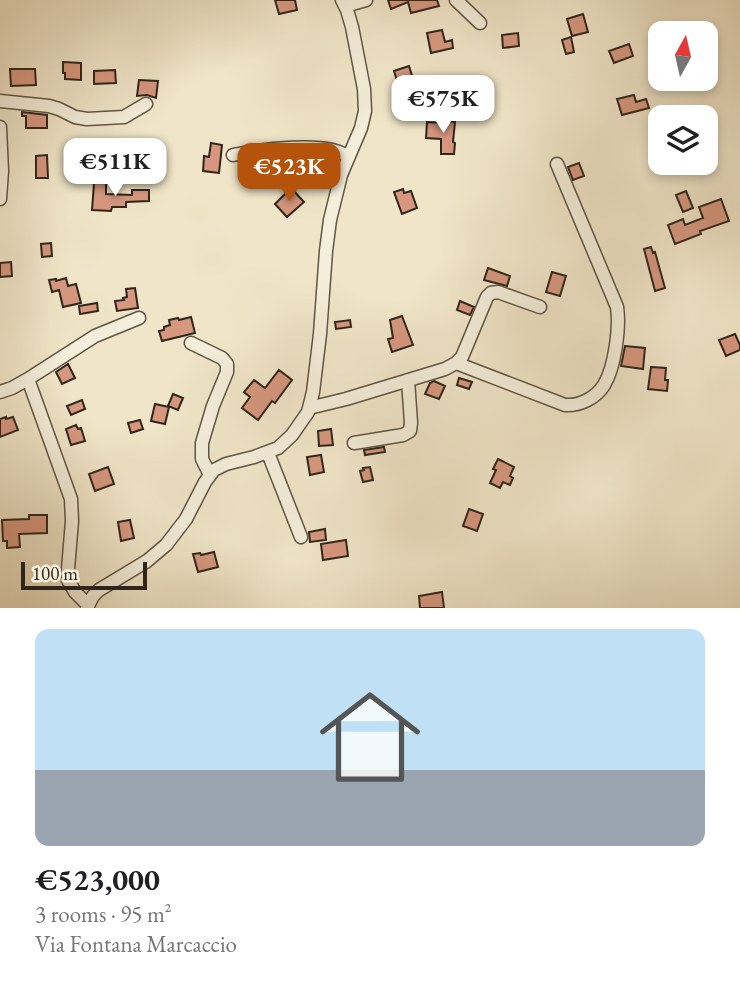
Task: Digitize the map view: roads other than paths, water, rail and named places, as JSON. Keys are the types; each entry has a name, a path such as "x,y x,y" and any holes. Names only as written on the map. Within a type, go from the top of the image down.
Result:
{"street":[{"path":"28,379 71,499 68,580 88,606 99,590 150,559 166,545 186,519 210,475 226,464 278,448 292,435 309,408 320,334 328,233 338,185 361,128 365,100 352,27 344,3 366,0"},
{"path":"456,0 480,23"},
{"path":"0,101 59,108 75,117 87,119 124,117 146,104"},
{"path":"0,127 0,199"},
{"path":"233,155 262,149 328,149 340,151 348,157"},
{"path":"456,363 565,405 583,403 604,386 617,338 617,307 556,164"},
{"path":"309,408 445,369 456,363 464,354 489,294 498,292 540,307"},
{"path":"0,392 28,379 95,336 139,318"},
{"path":"191,343 222,358 227,364 202,443 202,459 210,475"},
{"path":"354,443 403,435 410,431 408,380"},
{"path":"268,453 301,537"}]}
